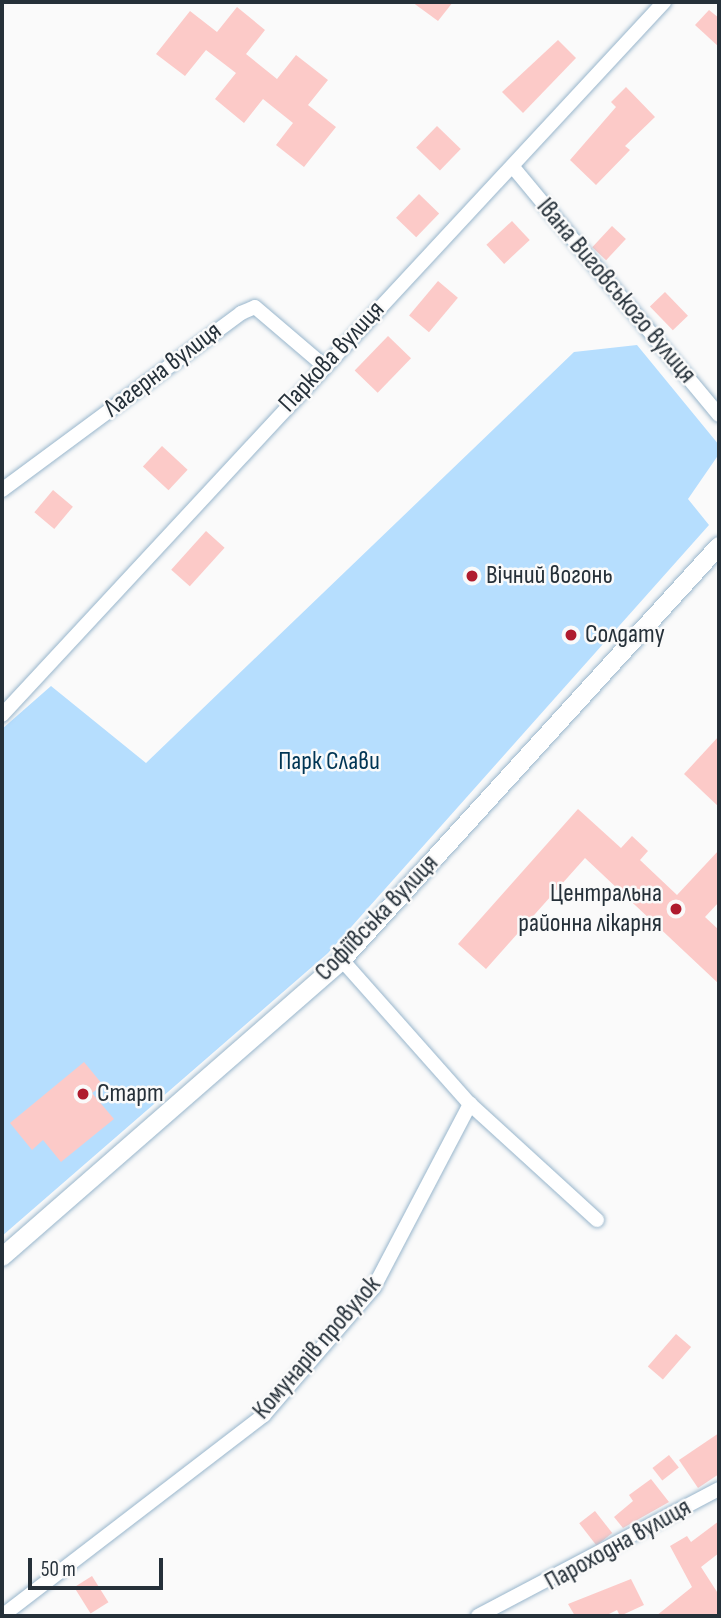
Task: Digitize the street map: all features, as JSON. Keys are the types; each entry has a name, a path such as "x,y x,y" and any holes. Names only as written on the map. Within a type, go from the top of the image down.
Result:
{"street":[{"name":"Паркова вулиця","path":"2,715 323,365 513,167 664,2"},
{"name":"Івана Виговського вулиця","path":"513,167 719,415"},
{"name":"Лагерна вулиця","path":"2,490 240,313 256,307 323,365"},
{"name":"Софіївська вулиця","path":"2,1257 342,960 719,547"},
{"path":"342,960 470,1104 597,1220"},
{"name":"Комунарів провулок","path":"2,1616 264,1415 374,1287 470,1104"},
{"name":"Пароходна вулиця","path":"478,1616 719,1489"}],"green space":[{"name":"Парк Слави","path":"637,345 719,445 719,454 688,499 709,525 328,953 2,1236 2,729 51,686 146,763 574,352"}],"building":[{"path":"412,2 453,2 438,21"},
{"path":"237,7 265,30 246,54 277,79 296,55 328,80 308,105 336,127 304,167 276,145 293,123 263,99 244,123 215,99 236,73 206,50 185,76 156,54 190,11 217,32"},
{"path":"709,10 719,18 719,47 695,25"},
{"path":"558,40 576,58 523,113 502,92"},
{"path":"626,87 655,117 625,146 630,150 596,185 570,160 616,107 611,102"},
{"path":"437,126 461,149 440,171 416,148"},
{"path":"419,194 439,213 416,237 396,218"},
{"path":"512,221 530,240 504,264 486,245"},
{"path":"612,226 626,239 606,260 592,247"},
{"path":"438,281 458,298 429,332 409,315"},
{"path":"665,292 688,316 673,330 650,307"},
{"path":"388,336 411,358 378,393 355,371"},
{"path":"162,446 188,470 169,490 143,466"},
{"path":"53,490 73,507 54,529 34,512"},
{"path":"206,531 225,548 190,586 171,570"},
{"path":"719,736 719,807 684,774"},
{"path":"578,809 621,848 632,836 648,851 640,860 677,895 719,850 719,902 705,917 719,930 719,984 585,858 486,969 458,944"},
{"path":"84,1062 103,1085 92,1093 114,1119 61,1162 43,1140 32,1150 10,1123"},
{"path":"676,1334 691,1347 663,1380 648,1366"},
{"path":"719,1433 719,1474 698,1488 679,1460"},
{"path":"669,1455 679,1468 662,1481 652,1468"},
{"path":"651,1479 669,1502 623,1528 614,1517 633,1501 629,1495"},
{"path":"595,1511 612,1533 596,1545 579,1523"},
{"path":"719,1521 719,1553 701,1567 719,1595 719,1616 656,1616 692,1587 670,1546 687,1536 691,1542"},
{"path":"92,1576 108,1602 91,1613 74,1587"},
{"path":"631,1579 644,1605 620,1616 617,1610 605,1616 575,1616 568,1604"}],"place":[{"name":"Вічний вогонь","path":"472,576"},
{"name":"Солдату","path":"571,635"},
{"name":"Центральна районна лікарня","path":"676,909"},
{"name":"Старт","path":"83,1094"}]}
